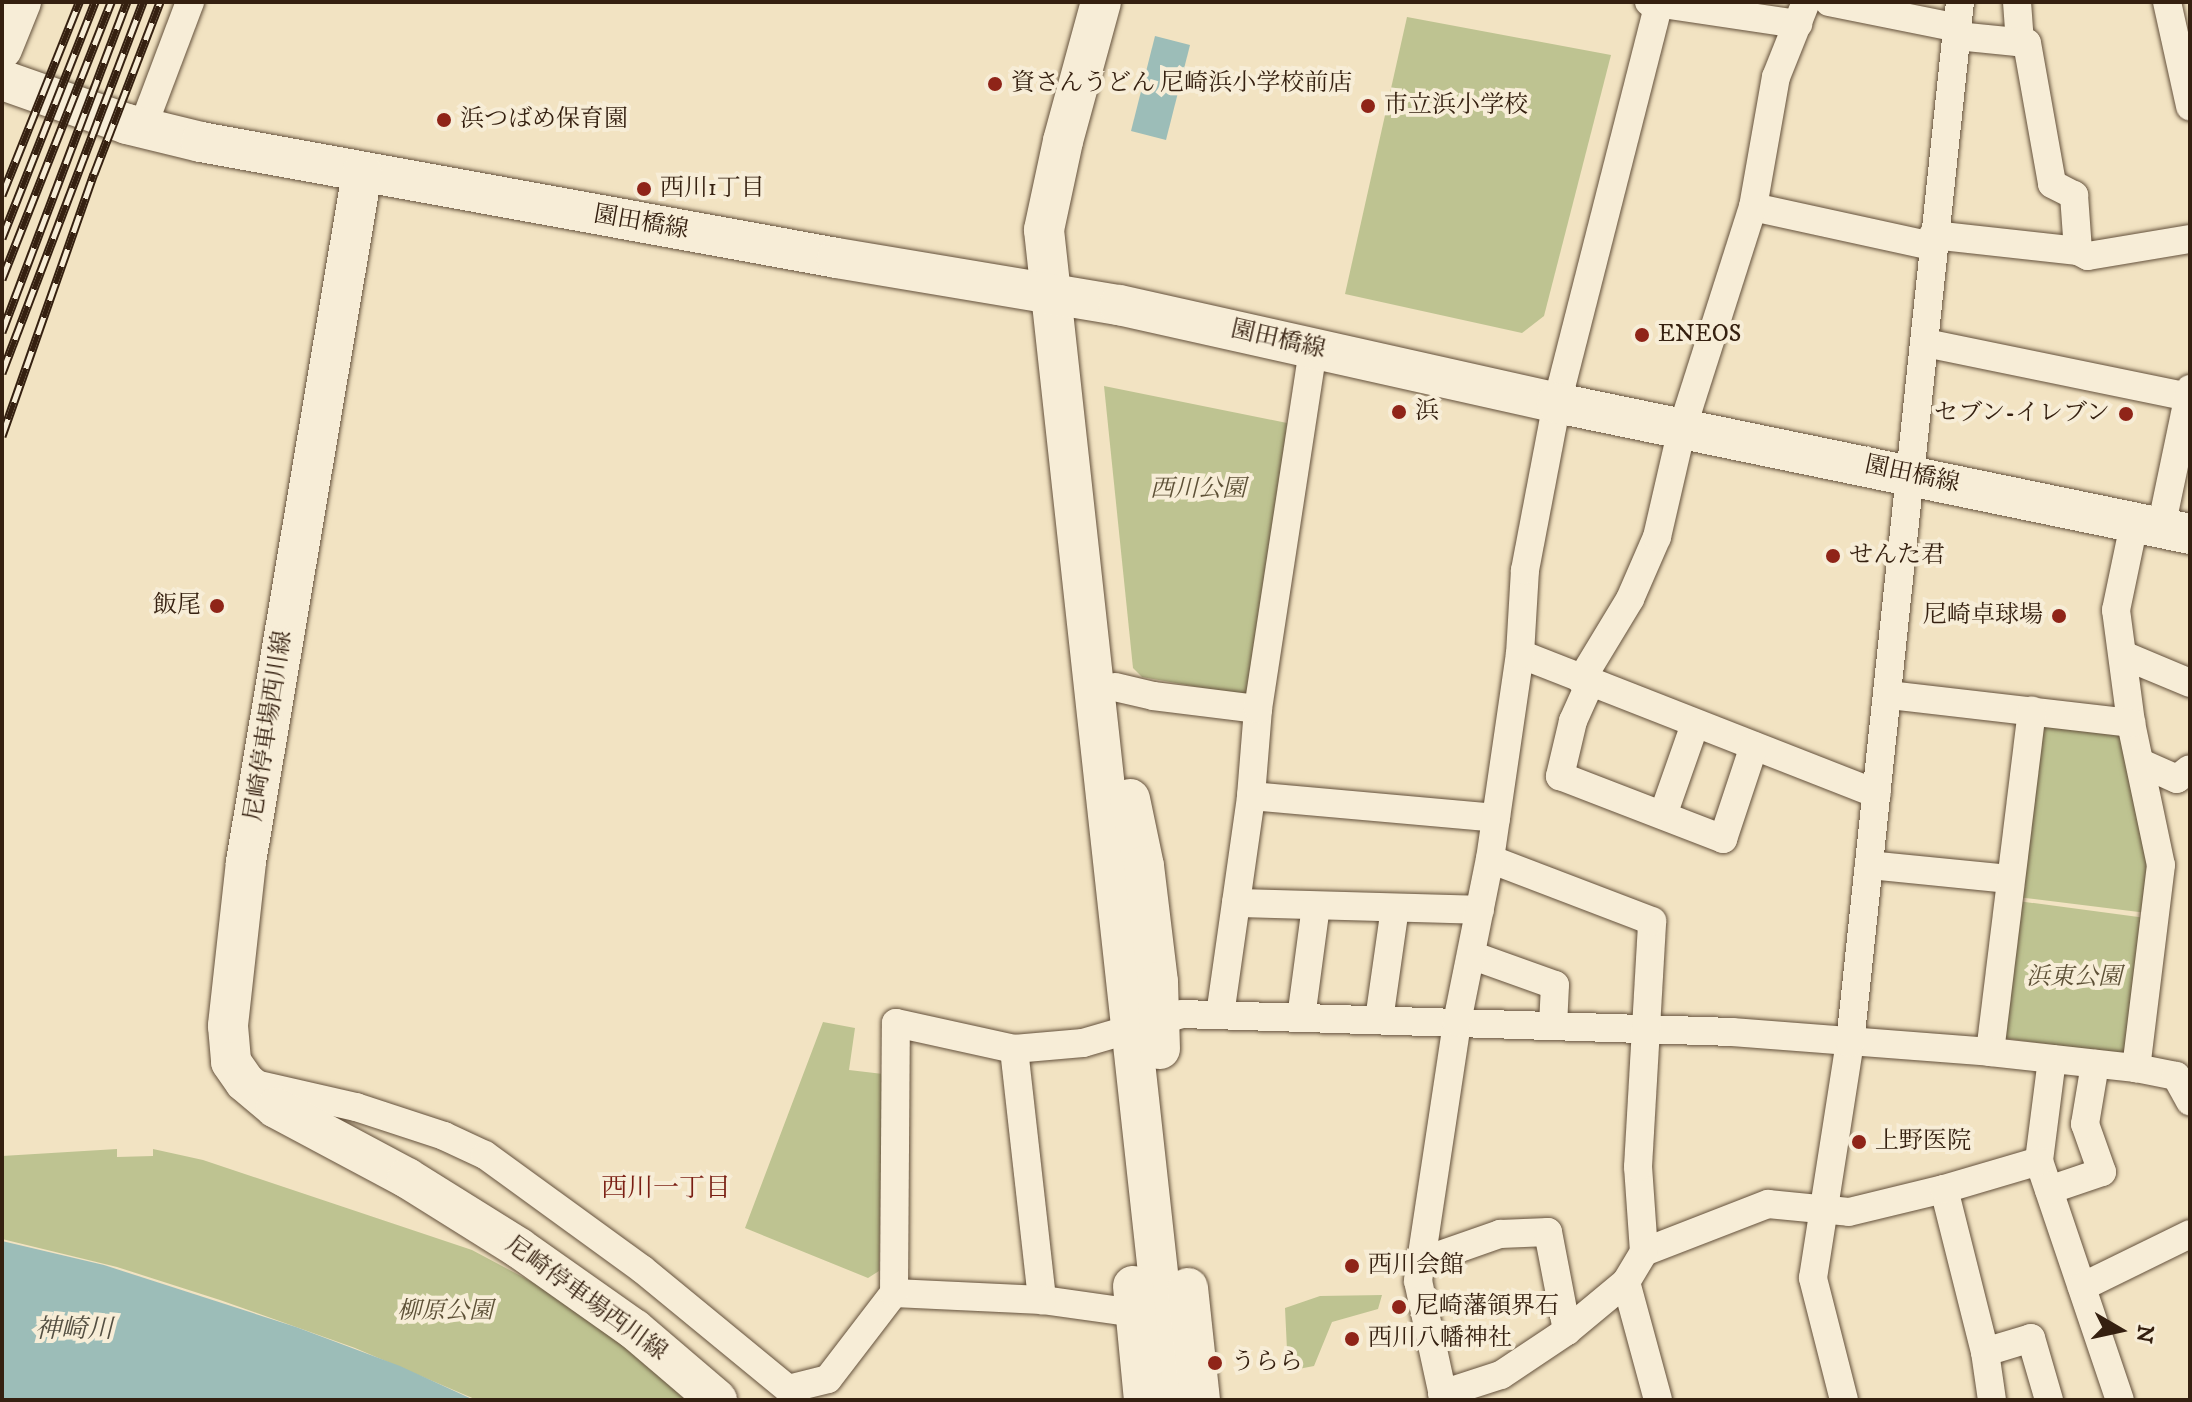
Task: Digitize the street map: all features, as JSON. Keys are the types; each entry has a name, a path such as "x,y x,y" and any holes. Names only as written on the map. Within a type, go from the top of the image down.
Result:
{"street":[{"path":"2,49 21,2"},
{"path":"142,129 190,2"},
{"path":"1101,2 1063,141 1044,230 1093,654 1150,1033 1200,1400"},
{"path":"1829,2 1958,22 2027,43 2052,184 2074,195 2078,251"},
{"path":"2017,2 2020,43"},
{"path":"2167,2 2183,41 2190,106"},
{"path":"1490,859 1652,921 1638,1167 1644,1252 1626,1282 1567,1331 1501,1375 1443,1397 1418,1281 1457,1022 1490,859 1520,654 1525,570 1557,403 1656,3 1802,13 1776,77 1753,207 1682,429 1657,537 1630,599 1586,681 1560,776 1723,839 1754,746"},
{"path":"1844,1400 1813,1278 1850,1043 1889,695 1909,474 1926,343 1932,240 1958,22"},
{"path":"2,80 142,129 362,173"},
{"name":"園田橋線","path":"362,173 1051,293 1557,403 2162,529"},
{"name":"尼崎停車場西川線","path":"362,173 246,862 228,1026 231,1062 245,1082 276,1108 407,1178 519,1248 634,1329 717,1400"},
{"path":"1753,207 1932,240 2078,251 2088,256 2190,239"},
{"path":"1926,343 2189,393 2185,433 2162,529 2116,610 2131,723 2161,865 2136,1068"},
{"path":"1220,1015 1251,796 1258,709 1313,348"},
{"path":"1093,654 1115,687 1123,764 1144,866 1159,1281 1172,1400"},
{"path":"1520,654 1877,794"},
{"path":"2123,655 2190,683"},
{"path":"1115,687 1153,696 1258,709"},
{"path":"1889,695 2131,723"},
{"path":"1990,1052 2032,711"},
{"path":"1663,815 1695,724"},
{"path":"2141,763 2177,779 2190,769"},
{"path":"1251,796 1496,818"},
{"path":"1869,865 2010,879"},
{"path":"1236,903 1480,910"},
{"path":"1301,1018 1316,906"},
{"path":"1379,1020 1395,908"},
{"path":"1471,955 1555,985 1553,1026"},
{"path":"1144,1400 1111,1062 1182,1014 1648,1029 1990,1052 2136,1068 2176,1076 2190,1101"},
{"path":"245,1082 356,1107 444,1136 485,1155 642,1269 788,1389 828,1379 894,1293 896,1023 1014,1049 1150,1033"},
{"path":"1014,1049 1042,1300"},
{"path":"2052,1059 2039,1161 2120,1400"},
{"path":"2049,1190 2102,1172 2085,1124 2095,1064"},
{"path":"1644,1252 1768,1204 1823,1207 1849,1212 1944,1189 2039,1161"},
{"path":"1944,1189 1985,1352 1992,1400"},
{"path":"1420,1262 1500,1234 1548,1232 1567,1331"},
{"path":"2082,1287 2190,1234"},
{"path":"1626,1282 1658,1400"},
{"path":"894,1293 1042,1300 1135,1313"},
{"path":"1985,1352 2031,1338 2049,1400"}],"green space":[{"path":"1407,17 1611,55 1544,316 1522,333 1345,294"},
{"name":"西川公園","path":"1104,386 1287,423 1263,662 1253,691 1243,695 1142,677 1133,668"},
{"path":"2037,726 2120,728 2152,865 2147,913 2017,897"},
{"name":"浜東公園","path":"2018,901 2146,918 2130,1055 2003,1038"},
{"path":"823,1022 855,1028 849,1070 883,1074 879,1271 868,1278 745,1228"},
{"name":"柳原公園","path":"117,1149 117,1157 153,1156 153,1149 203,1160 472,1250 547,1290 642,1358 685,1400 477,1400 355,1348 220,1300 117,1267 2,1239 2,1156"},
{"path":"1382,1295 1378,1309 1332,1322 1314,1366 1288,1371 1285,1308 1320,1296"}],"water":[{"path":"1155,36 1190,45 1166,140 1131,131"},
{"name":"神崎川","path":"2,1241 104,1265 296,1327 400,1366 474,1400 2,1400"}],"railway":[{"path":"2,195 79,2"},
{"path":"2,238 95,2"},
{"path":"2,279 111,2"},
{"path":"2,332 127,2"},
{"path":"2,373 143,2"},
{"path":"2,436 94,174 160,2"}],"place":[{"name":"資さんうどん 尼崎浜小学校前店","path":"995,84"},
{"name":"市立浜小学校","path":"1368,106"},
{"name":"浜つばめ保育園","path":"444,120"},
{"name":"西川1丁目","path":"644,189"},
{"name":"ENEOS","path":"1642,335"},
{"name":"浜","path":"1399,412"},
{"name":"セブン-イレブン","path":"2126,414"},
{"name":"せんた君","path":"1833,556"},
{"name":"飯尾","path":"217,606"},
{"name":"尼崎卓球場","path":"2059,616"},
{"name":"上野医院","path":"1859,1142"},
{"name":"西川会館","path":"1352,1266"},
{"name":"尼崎藩領界石","path":"1399,1307"},
{"name":"西川八幡神社","path":"1352,1339"},
{"name":"うらら","path":"1215,1363"}],"district":[{"name":"西川一丁目","path":"666,1189"}]}
